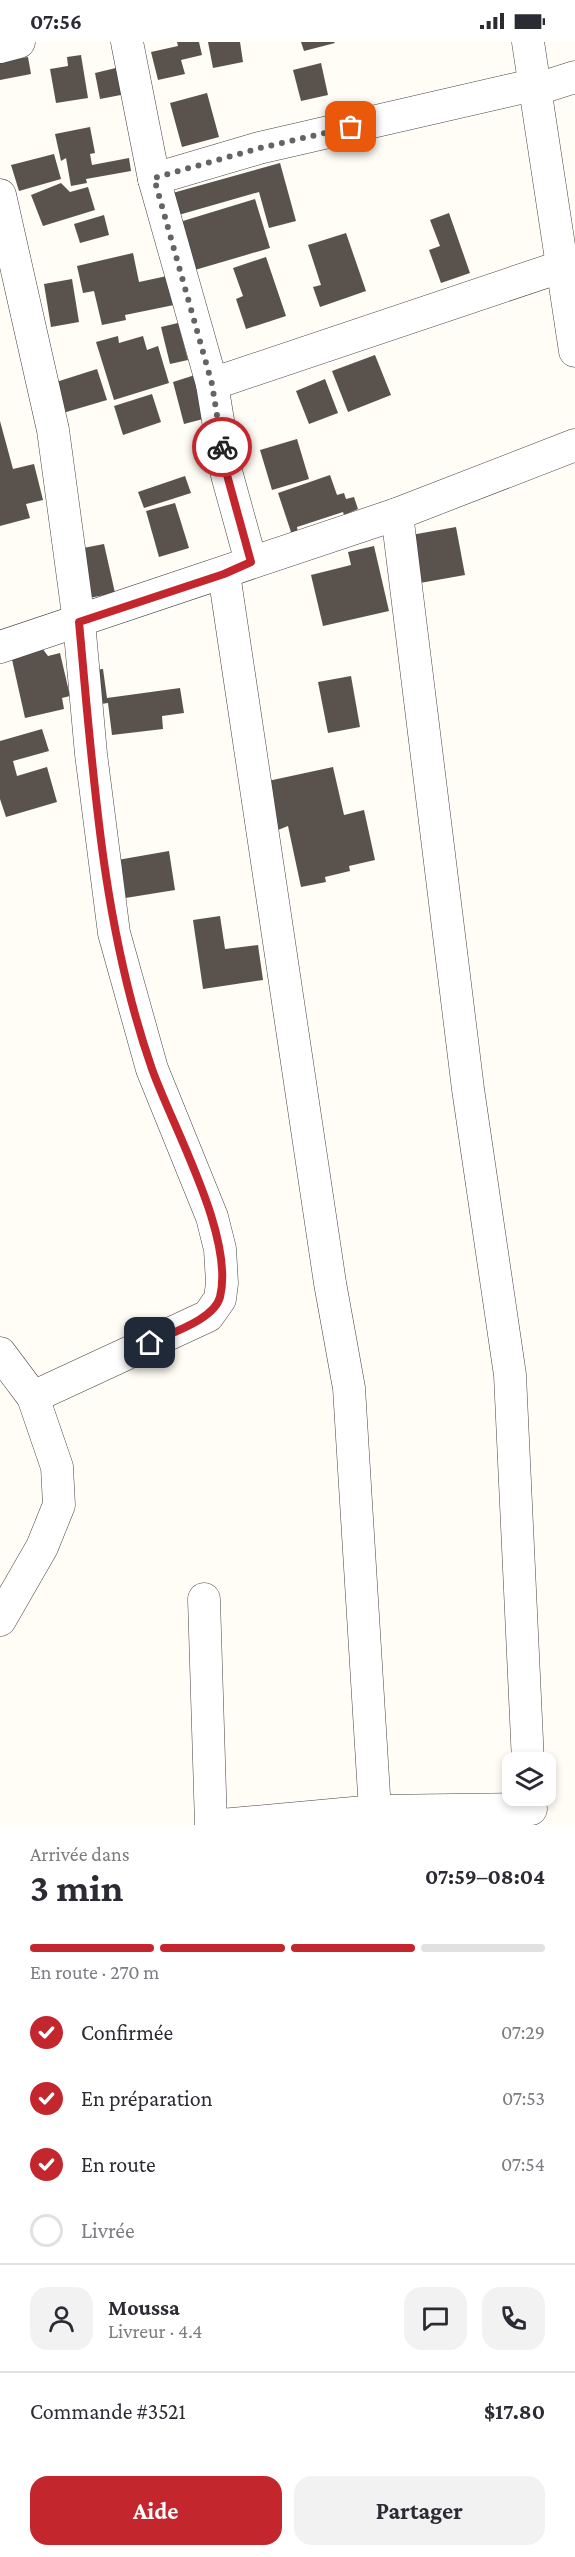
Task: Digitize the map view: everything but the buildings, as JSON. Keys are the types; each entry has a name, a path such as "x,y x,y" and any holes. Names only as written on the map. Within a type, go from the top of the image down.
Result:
{"street":[{"path":"0,47 19,42"},
{"path":"127,42 154,178 212,384 227,475 237,568 330,1283 349,1388 375,1811"},
{"path":"528,42 534,88 562,189 560,267 575,351"},
{"path":"154,178 260,148 575,77"},
{"path":"0,195 53,430 79,622 92,754 114,933 152,1069 212,1217 220,1249 222,1283 220,1299 208,1316 33,1397"},
{"path":"212,384 560,267"},
{"path":"0,648 397,514 575,445"},
{"path":"397,514 468,1089 510,1375 528,1752"},
{"path":"0,1353 33,1397 57,1467 59,1505 42,1547 0,1620"},
{"path":"204,1599 211,1825"},
{"path":"221,1825 375,1811 532,1810"}],"way so far":[{"path":"222,447 212,384 154,178 260,148 351,127"}],"route":[{"path":"150,1343 208,1316 220,1299 222,1283 220,1249 212,1217 152,1069 114,933 92,754 79,622 224,574 251,562 227,475 222,447"}]}
